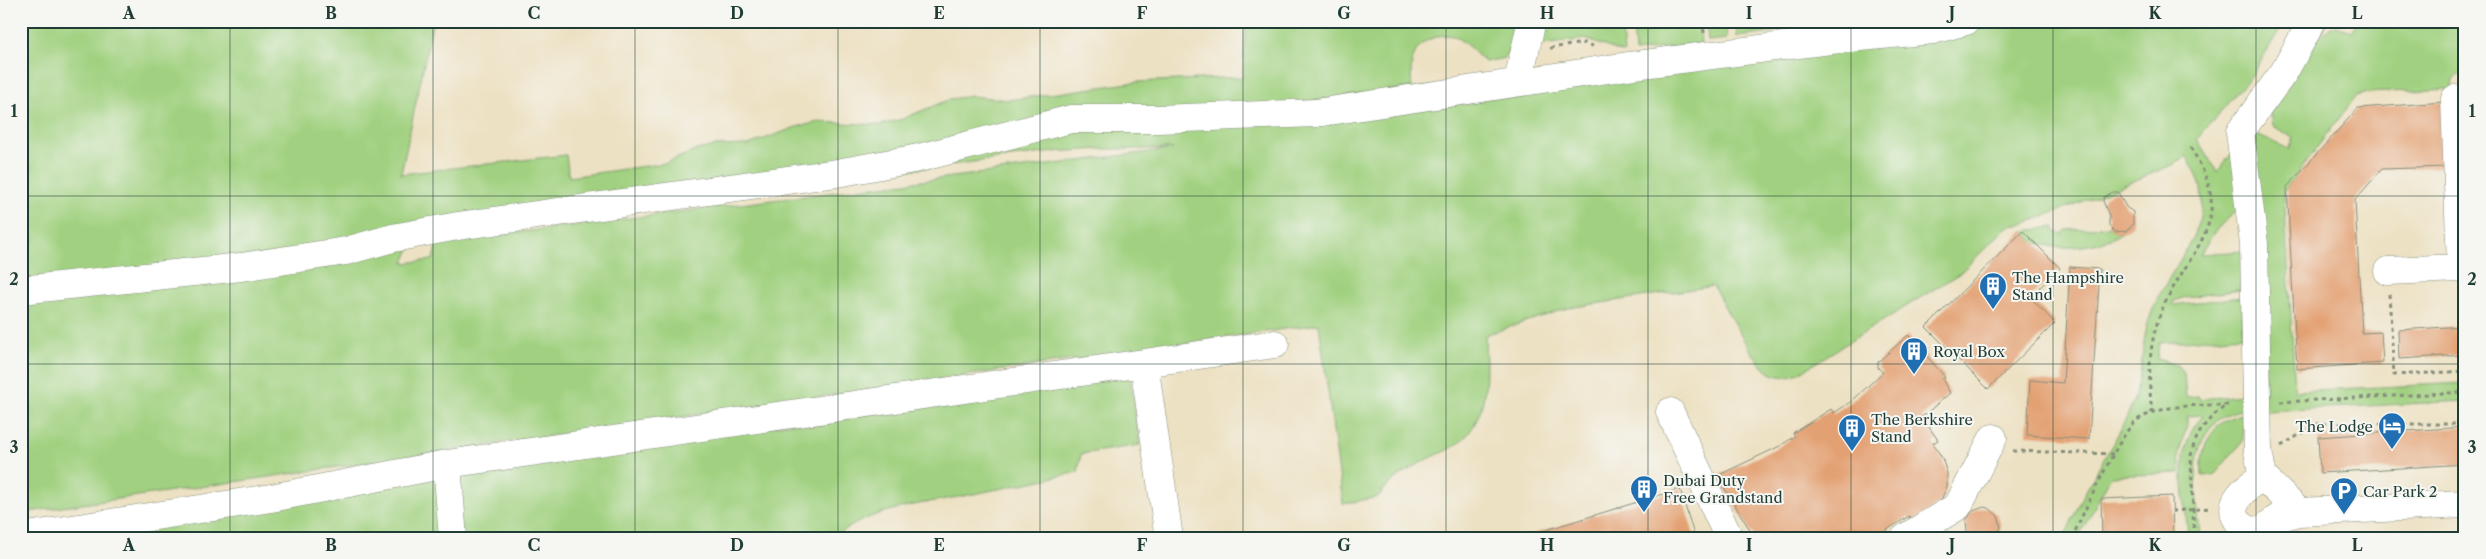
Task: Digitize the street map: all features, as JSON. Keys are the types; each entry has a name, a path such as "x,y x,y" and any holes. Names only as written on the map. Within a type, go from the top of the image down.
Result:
{"lane":[{"path":"1518,81 1528,36 1529,21"},
{"path":"21,290 250,265 346,251 393,238 458,226 837,173 919,158 1071,119 1157,119 1316,113 1518,81 1830,40 1933,30 1966,21"},
{"path":"2299,512 2260,464 2256,403 2254,244 2240,132 2284,72 2312,21"},
{"path":"2388,271 2463,268 2456,99"},
{"path":"21,537 272,498 447,464 1275,344"},
{"path":"1144,363 1169,538"},
{"path":"1670,412 1729,538"},
{"path":"1905,538 1958,506 1990,444"},
{"path":"447,464 454,538"},
{"path":"2260,464 2237,496 2234,512 2242,533 2261,530 2279,518 2299,512 2465,504"}],"path":[{"path":"2152,413 2148,382 2149,357 2156,328 2174,287 2200,243 2212,210 2210,184 2190,147"},
{"path":"2388,271 2394,375 2465,372"},
{"path":"2072,538 2114,454 2135,421 2152,413 2172,408 2227,404 2465,392"},
{"path":"2194,538 2192,447 2201,427 2227,404"},
{"path":"2260,464 2274,450 2317,424 2465,424"},
{"path":"1990,444 2114,454"},
{"path":"2172,511 2216,507"}],"green space":[{"path":"21,21 433,21 401,174 566,155 569,177 666,163 697,150 716,146 748,145 796,127 819,122 881,125 902,119 950,99 971,96 1008,100 1136,82 1243,77 1246,21 1520,21 1520,26 1505,58 1485,62 1467,45 1453,36 1443,35 1428,40 1417,50 1414,56 1411,70 1412,87 914,154 322,248 21,284"},
{"path":"1536,21 1621,21 1624,53 1585,39 1537,46"},
{"path":"1633,21 1699,21 1701,43 1635,52"},
{"path":"1706,21 1725,21 1727,39 1708,41"},
{"path":"1736,21 1772,21 1773,33 1737,37"},
{"path":"1783,21 1819,21 1819,28 1783,32"},
{"path":"1981,21 2285,21 2252,75 2197,139 2217,172 2232,153 2242,207 2217,228 2200,254 2244,251 2241,290 2186,297 2174,301 2172,305 2242,297 2242,336 2159,343 2157,359 2179,366 2184,374 2186,397 2199,396 2199,399 2266,393 2252,136 2254,134 2289,149 2294,138 2273,126 2271,111 2320,34 2335,26 2353,31 2358,21 2449,21 2449,25 2465,24 2465,68 2453,79 2452,89 2367,93 2356,96 2284,191 2295,391 2465,383 2465,401 2236,411 2219,420 2207,432 2200,447 2196,483 2200,538 2188,538 2183,473 2187,442 2194,428 2204,415 2187,416 2180,451 2180,473 2111,476 2078,538 2064,538 2084,494 2130,410 2137,389 2145,335 2151,314 2192,237 2200,218 2202,198 2198,178 2186,156 2177,163 2100,195 2026,223 2007,227 1960,273 1799,373 1792,375 1772,374 1757,359 1713,286 1568,308 1485,335 1486,373 1483,399 1475,423 1464,439 1400,476 1388,485 1378,497 1343,504 1319,324 21,513 21,295 413,241 404,263 433,260 437,240 458,240 1173,149 1102,149 1053,152 885,173 1066,130"},
{"path":"2109,226 2115,232 2123,231 2105,241 2068,247 2055,247 2035,242 2023,231 2055,227 2054,231 2062,234 2066,230"},
{"path":"1130,377 1140,445 1081,454 1078,472 915,505 880,514 848,528 834,538 461,538 456,479 464,468"},
{"path":"2242,414 2243,441 2214,475 2202,476 2203,455 2209,436 2222,422"},
{"path":"436,476 445,538 37,538"}],"building":[{"path":"2445,102 2448,167 2382,169 2355,200 2362,333 2381,332 2383,363 2297,369 2287,187 2358,108"},
{"path":"2113,192 2118,192 2126,207 2133,212 2133,225 2126,231 2115,232 2109,226 2109,216 2103,201 2104,197"},
{"name":"The Hampshire Stand","path":"2023,231 2060,268 2030,297 2055,323 1988,389 1926,327"},
{"path":"2070,267 2100,269 2089,439 2027,435 2030,380 2063,383"},
{"path":"2463,326 2464,355 2399,359 2398,330"},
{"name":"The Berkshire Stand","path":"1908,335 1945,377 1942,379 1950,393 1922,417 1938,440 1933,443 1942,458 1947,473 1947,487 1940,502 1913,523 1909,516 1874,538 1755,538 1717,476 1780,446 1795,436 1793,433 1831,409 1834,413 1852,401 1883,372 1878,368 1878,362"},
{"name":"The Lodge","path":"2465,427 2465,464 2320,473 2318,437"},
{"name":"Dubai Duty Free Grandstand","path":"1680,489 1695,538 1523,538 1523,537"},
{"path":"2172,496 2173,538 2102,538 2101,499"},
{"path":"1984,507 1989,508 1998,516 2001,527 1999,532 1995,538 1971,538 1967,532 1966,520 1973,511"}],"place":[{"name":"The Hampshire Stand","path":"1993,310"},
{"name":"Royal Box","path":"1914,375"},
{"name":"The Lodge","path":"2392,450"},
{"name":"The Berkshire Stand","path":"1852,452"},
{"name":"Dubai Duty Free Grandstand","path":"1644,513"},
{"name":"Car Park 2","path":"2344,515"}]}
